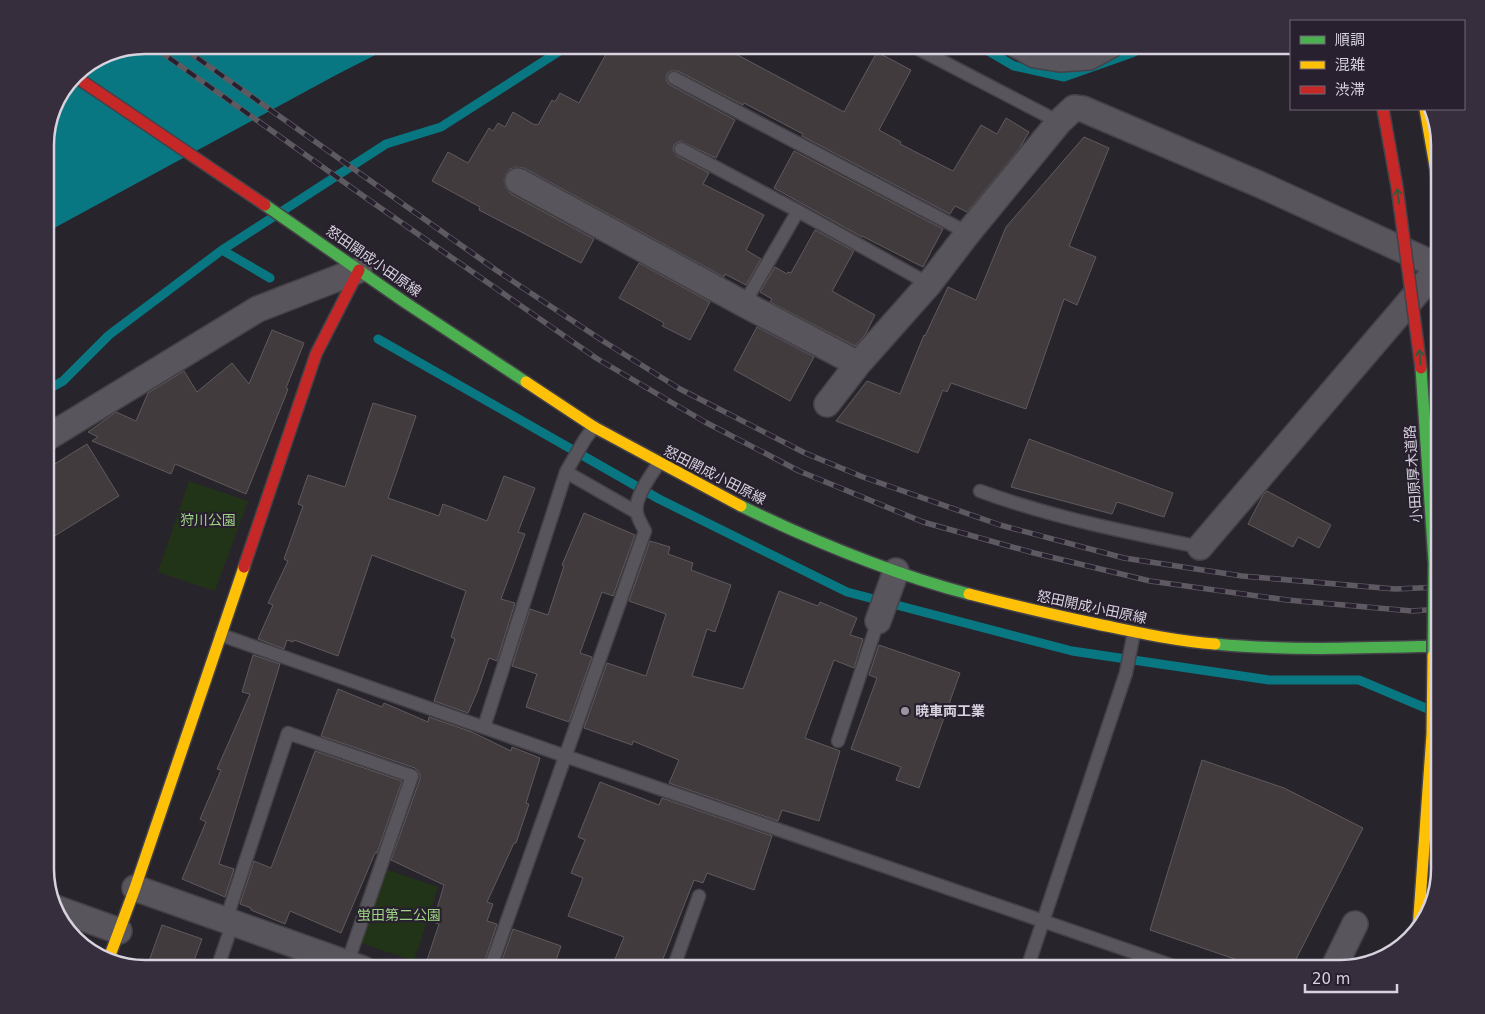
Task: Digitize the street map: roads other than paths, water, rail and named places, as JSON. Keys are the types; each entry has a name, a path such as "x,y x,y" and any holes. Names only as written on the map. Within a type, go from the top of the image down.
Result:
{"main road":[{"name":"怒田開成小田原線","path":"81,80 303,230 406,303 594,426 728,500 796,533 845,553 893,579 951,589 1018,607 1188,642 1244,647 1323,649 1431,646"},
{"name":"小田原厚木道路","path":"1383,110 1397,187 1420,354 1431,518"},
{"path":"1426,116 1431,143"},
{"path":"111,953 135,888 316,354 359,270"},
{"name":"小田原厚木道路","path":"1419,915 1431,748"}],"street":[{"path":"1033,54 1060,59 1090,57 1096,54"},
{"path":"827,404 858,364 929,284 968,233 1059,122 1074,108 1083,109 1260,185 1431,262"},
{"path":"518,181 858,364"},
{"path":"54,434 258,309 359,270"},
{"path":"1200,547 1431,277"},
{"path":"878,621 893,579"},
{"path":"135,888 336,960"},
{"path":"64,911 119,931"},
{"path":"1337,960 1355,924"}],"lane":[{"path":"928,54 1059,122"},
{"path":"674,78 968,233"},
{"path":"680,148 929,284"},
{"path":"744,304 798,211"},
{"path":"484,727 566,472 594,426"},
{"path":"493,960 645,531 637,506 658,463"},
{"path":"566,472 637,506"},
{"path":"980,491 1017,505 1095,525 1200,547"},
{"path":"838,740 878,621"},
{"path":"1030,960 1126,673 1134,632"},
{"path":"221,635 1157,960"},
{"path":"219,960 288,733 412,776 360,960"},
{"path":"676,960 699,896"}],"water":[{"path":"138,54 377,54 54,228 54,138 57,121 63,104 72,89 85,76 104,63 127,55"}],"waterway":[{"path":"54,386 63,381 109,335 222,250 386,144 441,127 555,54"},
{"path":"993,54 1014,66 1064,77 1129,54"},
{"path":"222,250 270,278"},
{"path":"378,339 659,499 847,592 1072,651 1269,680 1359,680 1428,709"}],"railway":[{"path":"164,54 596,358 705,422 799,471 923,522 1034,553 1150,581 1287,600 1412,611 1431,610"},
{"path":"192,54 496,270 603,341 680,389 805,453 863,477 1000,525 1124,558 1242,576 1395,589 1431,587"}],"place":[{"name":"暁車両工業","path":"905,711"}],"park label":[{"name":"狩川公園","path":"208,520"},
{"name":"蛍田第二公園","path":"399,915"}]}
